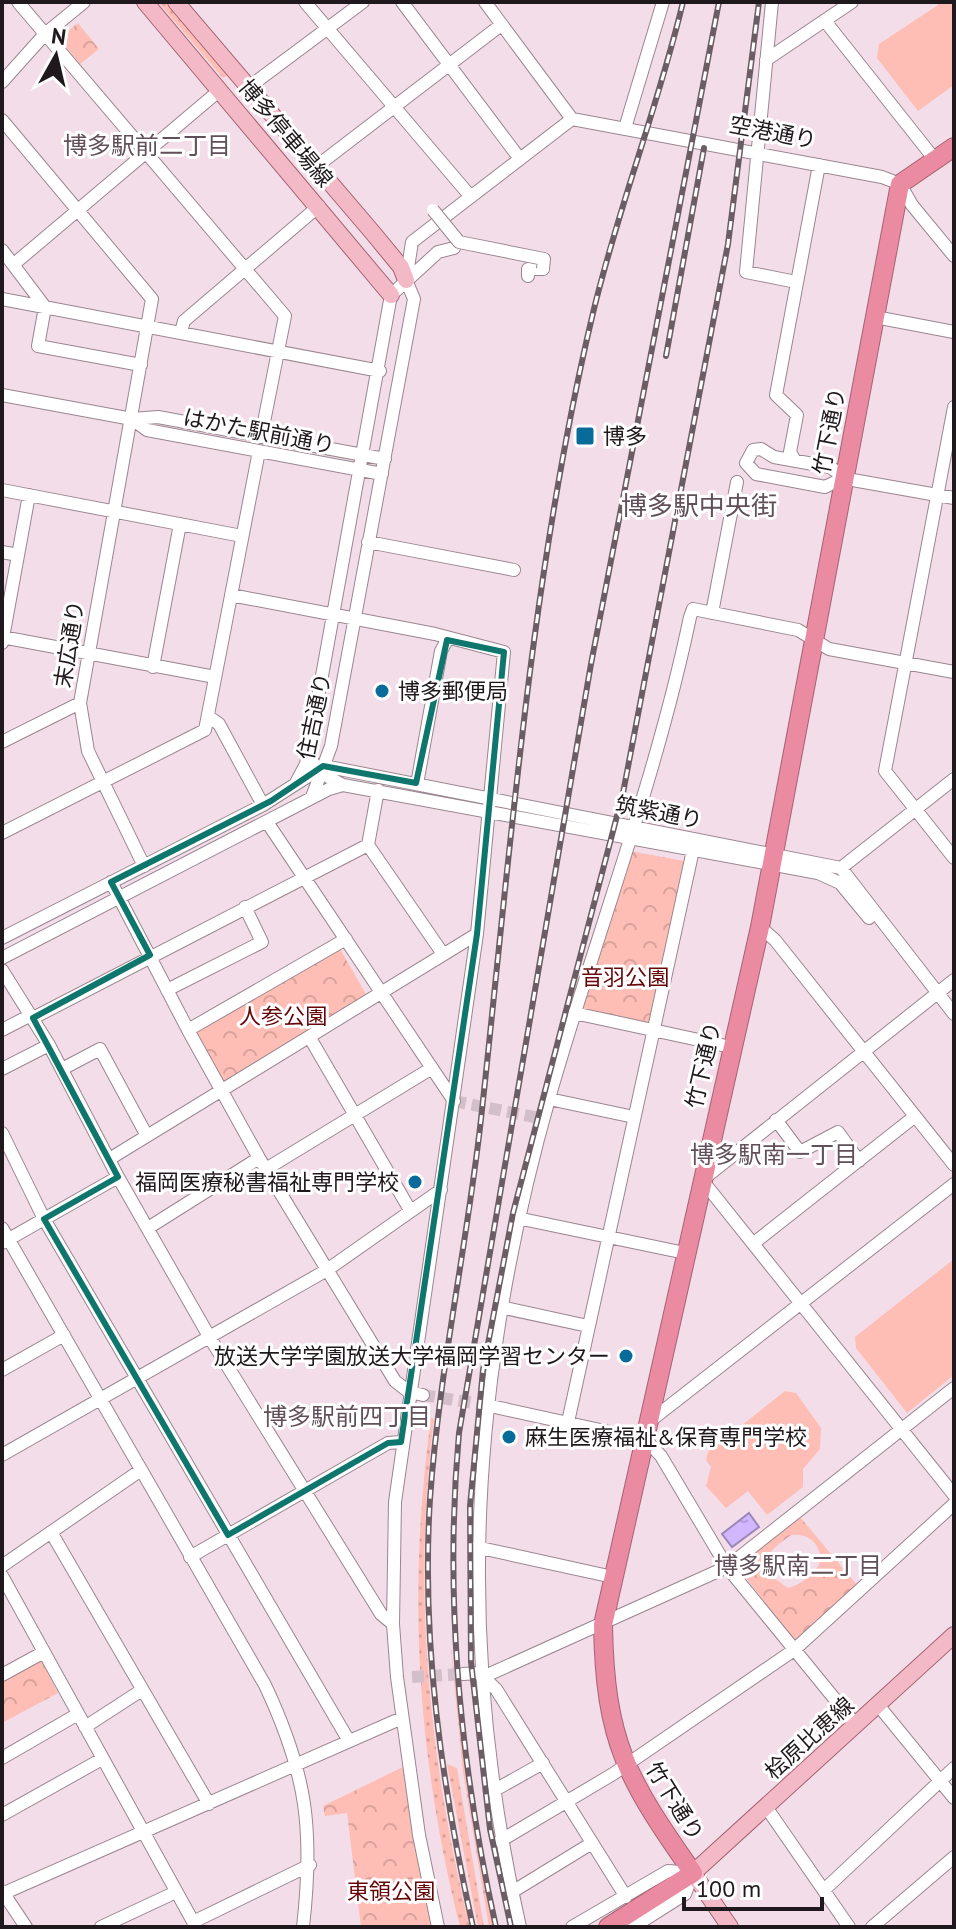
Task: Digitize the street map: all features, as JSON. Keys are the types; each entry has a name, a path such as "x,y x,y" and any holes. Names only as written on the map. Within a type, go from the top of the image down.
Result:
{"highway":[{"path":"900,184 954,147"},
{"name":"竹下通り","path":"693,1873 648,1809 626,1766 608,1708 603,1625 760,927 900,184"},
{"path":"608,1927 693,1873"}],"main road":[{"name":"博多停車場線","path":"145,2 391,295"},
{"name":"博多停車場線","path":"176,2 401,267 406,280"},
{"name":"桧原比恵線","path":"693,1873 954,1635"},
{"name":"竹下通り","path":"693,1873 730,1927"}],"street":[{"path":"2,833 205,730 285,316 18,2"},
{"path":"2,82 45,34 84,2"},
{"path":"305,2 471,197"},
{"path":"249,87 363,2"},
{"path":"402,2 520,159"},
{"path":"406,280 412,242 572,119 485,2"},
{"path":"625,128 663,2"},
{"path":"772,2 746,272 796,282"},
{"path":"766,60 852,2"},
{"path":"825,21 936,161"},
{"path":"317,166 501,25"},
{"path":"14,264 220,90"},
{"name":"空港通り","path":"572,119 819,165 900,184"},
{"name":"末広通り","path":"2,120 152,299 80,703 84,736 102,782 144,866"},
{"path":"795,461 790,452 797,415 776,395 819,165"},
{"path":"900,184 912,205 949,240 954,256"},
{"path":"181,332 184,321 319,206"},
{"path":"433,210 457,248"},
{"path":"391,295 438,252 457,248 544,259 543,269 528,269 528,276"},
{"path":"2,250 45,307 38,346 141,365"},
{"name":"住吉通り","path":"312,797 331,746 385,459 414,299 406,280"},
{"name":"住吉通り","path":"2,938 263,805 297,782 306,764 380,371 391,295"},
{"path":"2,299 380,371"},
{"path":"875,317 954,332"},
{"name":"はかた駅前通り","path":"2,395 132,419 147,430 385,459"},
{"path":"954,407 885,771 954,858"},
{"name":"はかた駅前通り","path":"260,444 382,474"},
{"path":"843,478 825,487 756,474 746,463 753,450 761,449 774,457 830,467 843,478 954,498"},
{"path":"712,613 737,482"},
{"path":"2,490 242,536"},
{"path":"29,495 2,639 215,677"},
{"path":"153,667 180,524"},
{"path":"368,542 514,570"},
{"path":"2,552 18,555"},
{"path":"231,595 435,634 447,640 496,647 504,652 477,934 401,1442 395,1502 393,1624 397,1677 419,1835 438,1927"},
{"path":"520,1927 500,1841 483,1677 476,1547 486,1405 500,1307 549,1099 670,714 690,617 693,609 798,630 829,649 954,672"},
{"path":"417,784 441,651 447,640"},
{"path":"2,742 80,703"},
{"path":"209,717 219,724 263,805"},
{"path":"297,782 321,770 309,755 309,745"},
{"path":"331,746 333,764 345,771"},
{"name":"筑紫通り","path":"321,770 343,785 491,804"},
{"name":"筑紫通り","path":"321,770 345,771 417,784 491,804 771,860 818,873 840,883 931,993 937,993"},
{"path":"841,868 954,779"},
{"path":"2,958 312,797 343,785"},
{"path":"378,790 368,845 443,954"},
{"path":"267,822 454,1101"},
{"name":"筑紫通り","path":"631,832 693,850 841,868 954,1014"},
{"path":"2,1030 368,845"},
{"path":"568,1422 693,850"},
{"path":"111,882 188,1030 327,1270 395,1381 409,1392 423,1395"},
{"path":"167,990 262,942 245,907"},
{"path":"760,927 775,940 954,1165"},
{"path":"111,1158 477,934"},
{"path":"188,1030 346,939"},
{"path":"2,970 49,1045 111,1158 118,1177 210,1338 381,1614 393,1624"},
{"path":"954,980 702,1180 954,1495"},
{"path":"574,1013 731,1047"},
{"path":"310,1038 410,1210"},
{"path":"2,1069 49,1045"},
{"path":"62,1069 100,1049 147,1136"},
{"path":"148,1228 432,1068"},
{"path":"549,1099 634,1117"},
{"path":"754,1243 914,1117"},
{"path":"776,1120 800,1152 838,1132 859,1161"},
{"path":"2,1133 44,1219 349,1741"},
{"path":"118,1177 44,1219 4,1237 64,1335 265,1685 297,1765 308,1817 310,1865 303,1927"},
{"path":"486,1405 568,1422 648,1430 954,1184"},
{"path":"2,1455 102,1401 327,1270 441,1190"},
{"path":"522,1219 685,1253"},
{"path":"500,1307 588,1326"},
{"path":"2,1370 64,1335"},
{"path":"483,1677 727,1567 954,1388"},
{"path":"648,1430 727,1567 856,1725"},
{"path":"190,1557 303,1489 388,1443 401,1442"},
{"path":"2,1566 141,1470"},
{"path":"500,1841 626,1766 794,1650 954,1504"},
{"path":"51,1532 209,1804"},
{"path":"476,1547 613,1577"},
{"path":"2,1576 194,1924 310,1865"},
{"path":"2,1675 44,1652"},
{"path":"463,1674 479,1673 496,1689 626,1897"},
{"path":"397,1677 412,1677"},
{"path":"85,1727 142,1690"},
{"path":"878,1705 954,1798"},
{"path":"2,1758 78,1714"},
{"path":"26,1927 2,1893 402,1718"},
{"path":"2,1815 102,1759"},
{"path":"495,1790 543,1763"},
{"path":"824,1890 954,1768"},
{"path":"766,1807 849,1927"},
{"path":"512,1892 592,1843"},
{"path":"872,1927 954,1857"},
{"path":"572,1927 668,1871 693,1873 685,1894 633,1927"},
{"path":"101,1927 176,1892"}],"highlighted area":[{"path":"447,640 504,652 477,934 401,1442 388,1443 228,1535 44,1219 118,1177 33,1018 150,955 111,882 271,801 323,766 416,783"}],"green space":[{"path":"158,2 165,2 228,75 223,78"},
{"path":"936,2 954,2 954,85 918,111 877,58 879,44 938,5"},
{"path":"78,23 99,49 80,64 59,38"},
{"name":"音羽公園","path":"630,851 684,861 649,1021 645,1023 585,1010 583,1006"},
{"name":"人参公園","path":"340,949 370,1001 225,1084 195,1032"},
{"path":"954,1259 954,1375 907,1413 856,1348 855,1337"},
{"path":"785,1391 796,1393 821,1428 820,1449 803,1469 803,1487 767,1515 748,1491 726,1508 706,1486 711,1467 706,1460 708,1452"},
{"path":"431,1418 434,1419 425,1546 428,1674 444,1802 470,1927 460,1927 445,1863 434,1800 420,1674 419,1548"},
{"path":"800,1517 857,1585 797,1640 793,1639 737,1566","holes":["791,1535 812,1540 821,1560 808,1578 788,1588 768,1574 766,1567 776,1547"]},
{"path":"450,1640 475,1833 493,1927 489,1927 463,1772"},
{"path":"41,1660 58,1693 2,1723 2,1680"},
{"path":"447,1764 457,1768 484,1927 478,1927"},
{"name":"東領公園","path":"403,1767 436,1927 361,1927 347,1813 325,1816 323,1806"}],"water":[{"path":"749,1513 759,1527 732,1547 722,1534"}],"tunnel":[{"path":"454,1101 544,1119"},
{"path":"423,1395 486,1405"},
{"path":"412,1677 463,1674"}],"railway":[{"path":"473,1927 443,1768 431,1661 428,1553 434,1451 475,1167 525,714 553,511 593,313 683,2"},
{"path":"496,1927 473,1805 458,1681 453,1557 459,1433 591,664 719,2"},
{"path":"511,1927 490,1829 471,1662 470,1506 483,1370 513,1213 623,793 728,244 759,2"},
{"path":"666,356 704,148"}],"place":[{"name":"博多","path":"585,436"},
{"name":"博多郵便局","path":"382,691"},
{"name":"福岡医療秘書福祉専門学校","path":"415,1182"},
{"name":"放送大学学園放送大学福岡学習センター","path":"626,1356"},
{"name":"麻生医療福祉&保育専門学校","path":"509,1437"}],"district":[{"name":"博多駅前二丁目","path":"147,146"},
{"name":"博多駅中央街","path":"699,506"},
{"name":"博多駅南一丁目","path":"774,1155"},
{"name":"博多駅前四丁目","path":"347,1417"},
{"name":"博多駅南二丁目","path":"798,1566"}]}
